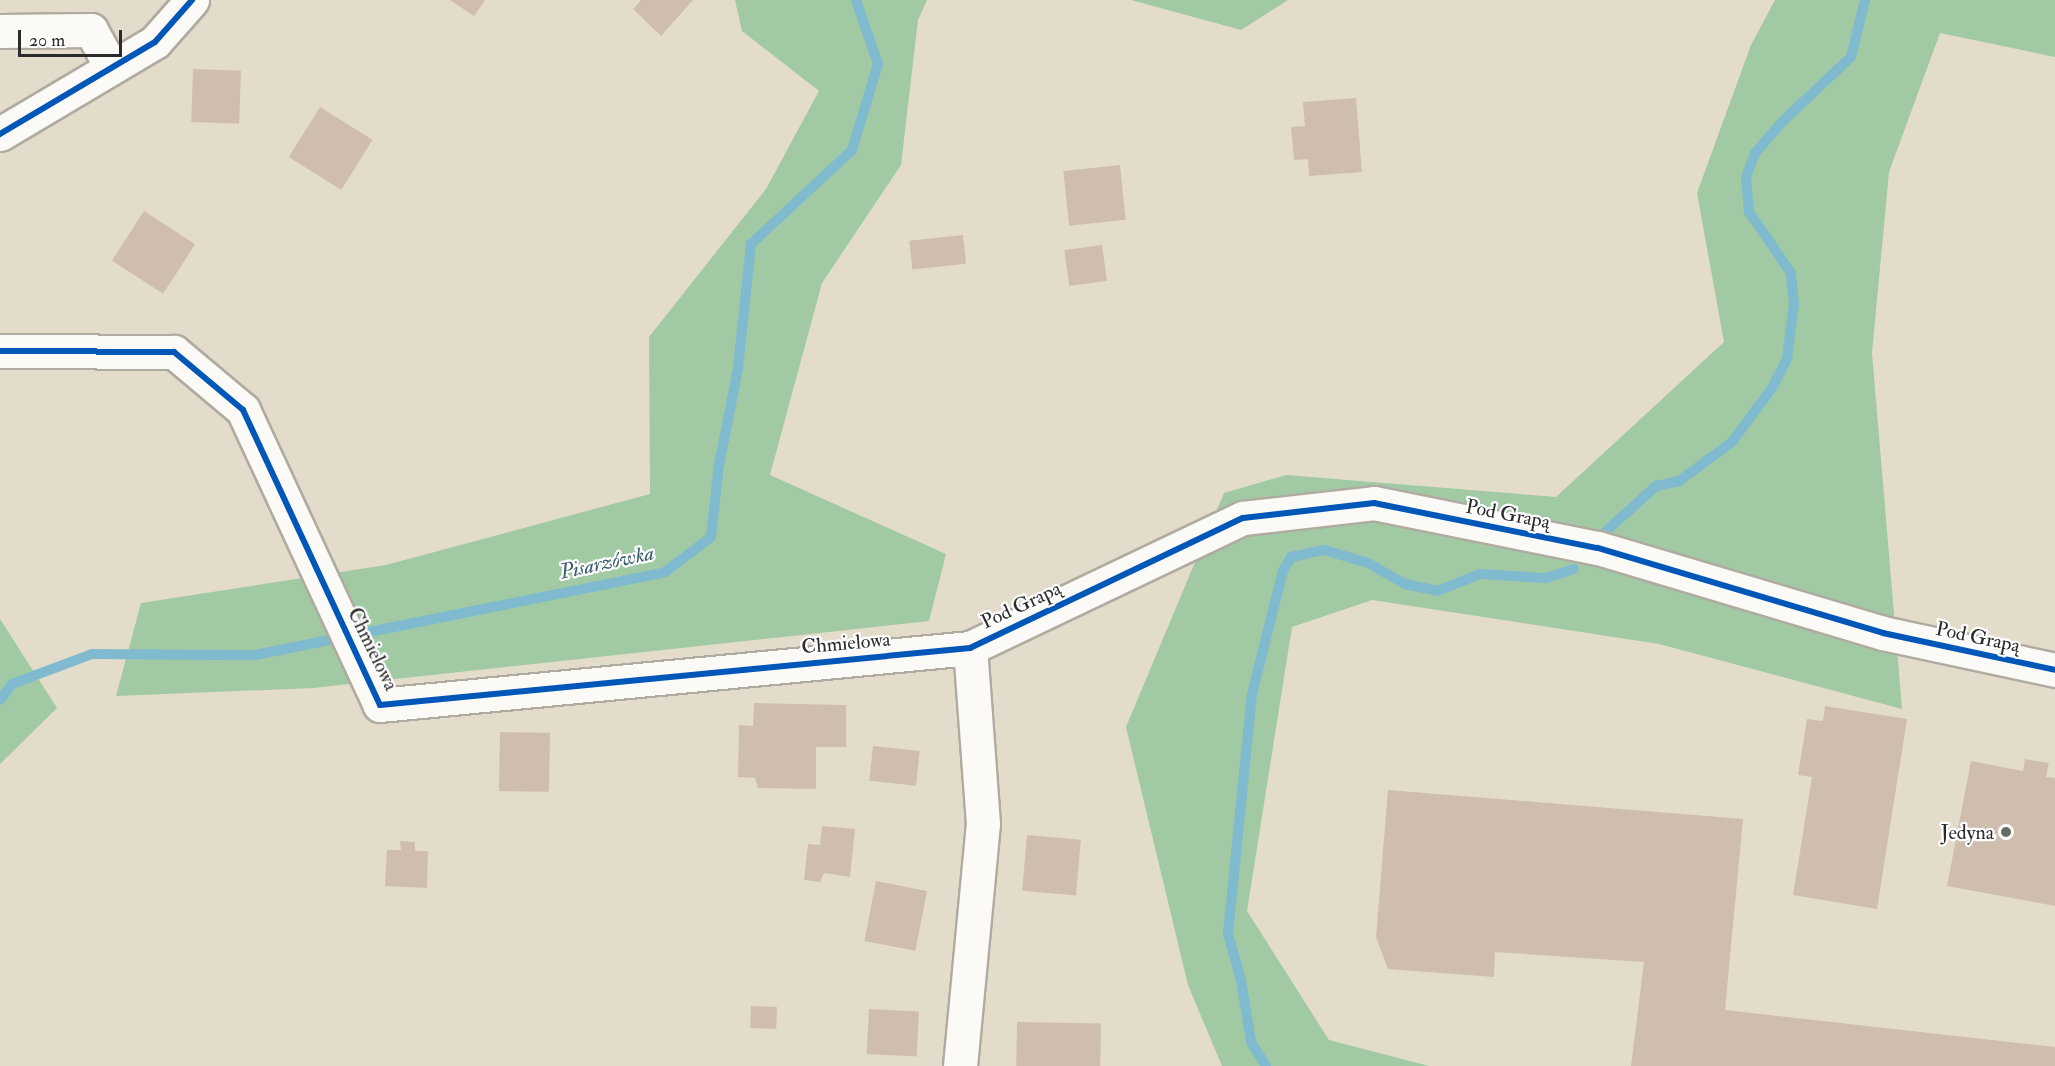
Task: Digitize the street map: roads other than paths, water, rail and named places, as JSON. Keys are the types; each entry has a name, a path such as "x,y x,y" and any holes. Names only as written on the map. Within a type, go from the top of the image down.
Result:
{"street":[{"path":"0,134 154,42 192,0"},
{"path":"0,31 91,30 111,67"},
{"name":"Chmielowa","path":"0,351 174,352 243,410 380,705 970,648"},
{"name":"Pod Grapą","path":"970,648 1243,518 1374,503 1598,548 1883,633 2055,670"},
{"path":"960,1066 984,824 970,648"}],"waterway":[{"name":"Pisarzówka","path":"0,700 12,684 92,654 255,655 665,572 711,537 719,465 738,368 751,244 852,150 878,64 856,0"},
{"path":"1605,532 1656,486 1679,481 1732,442 1772,388 1787,358 1794,304 1791,273 1749,212 1746,177 1755,153 1783,121 1851,57 1865,0"},
{"path":"1266,1066 1251,1042 1241,980 1228,934 1252,694 1283,571 1291,557 1324,550 1368,563 1405,584 1437,591 1480,574 1546,578 1574,569"}],"place":[{"name":"Jedyna","path":"2006,832"}]}
